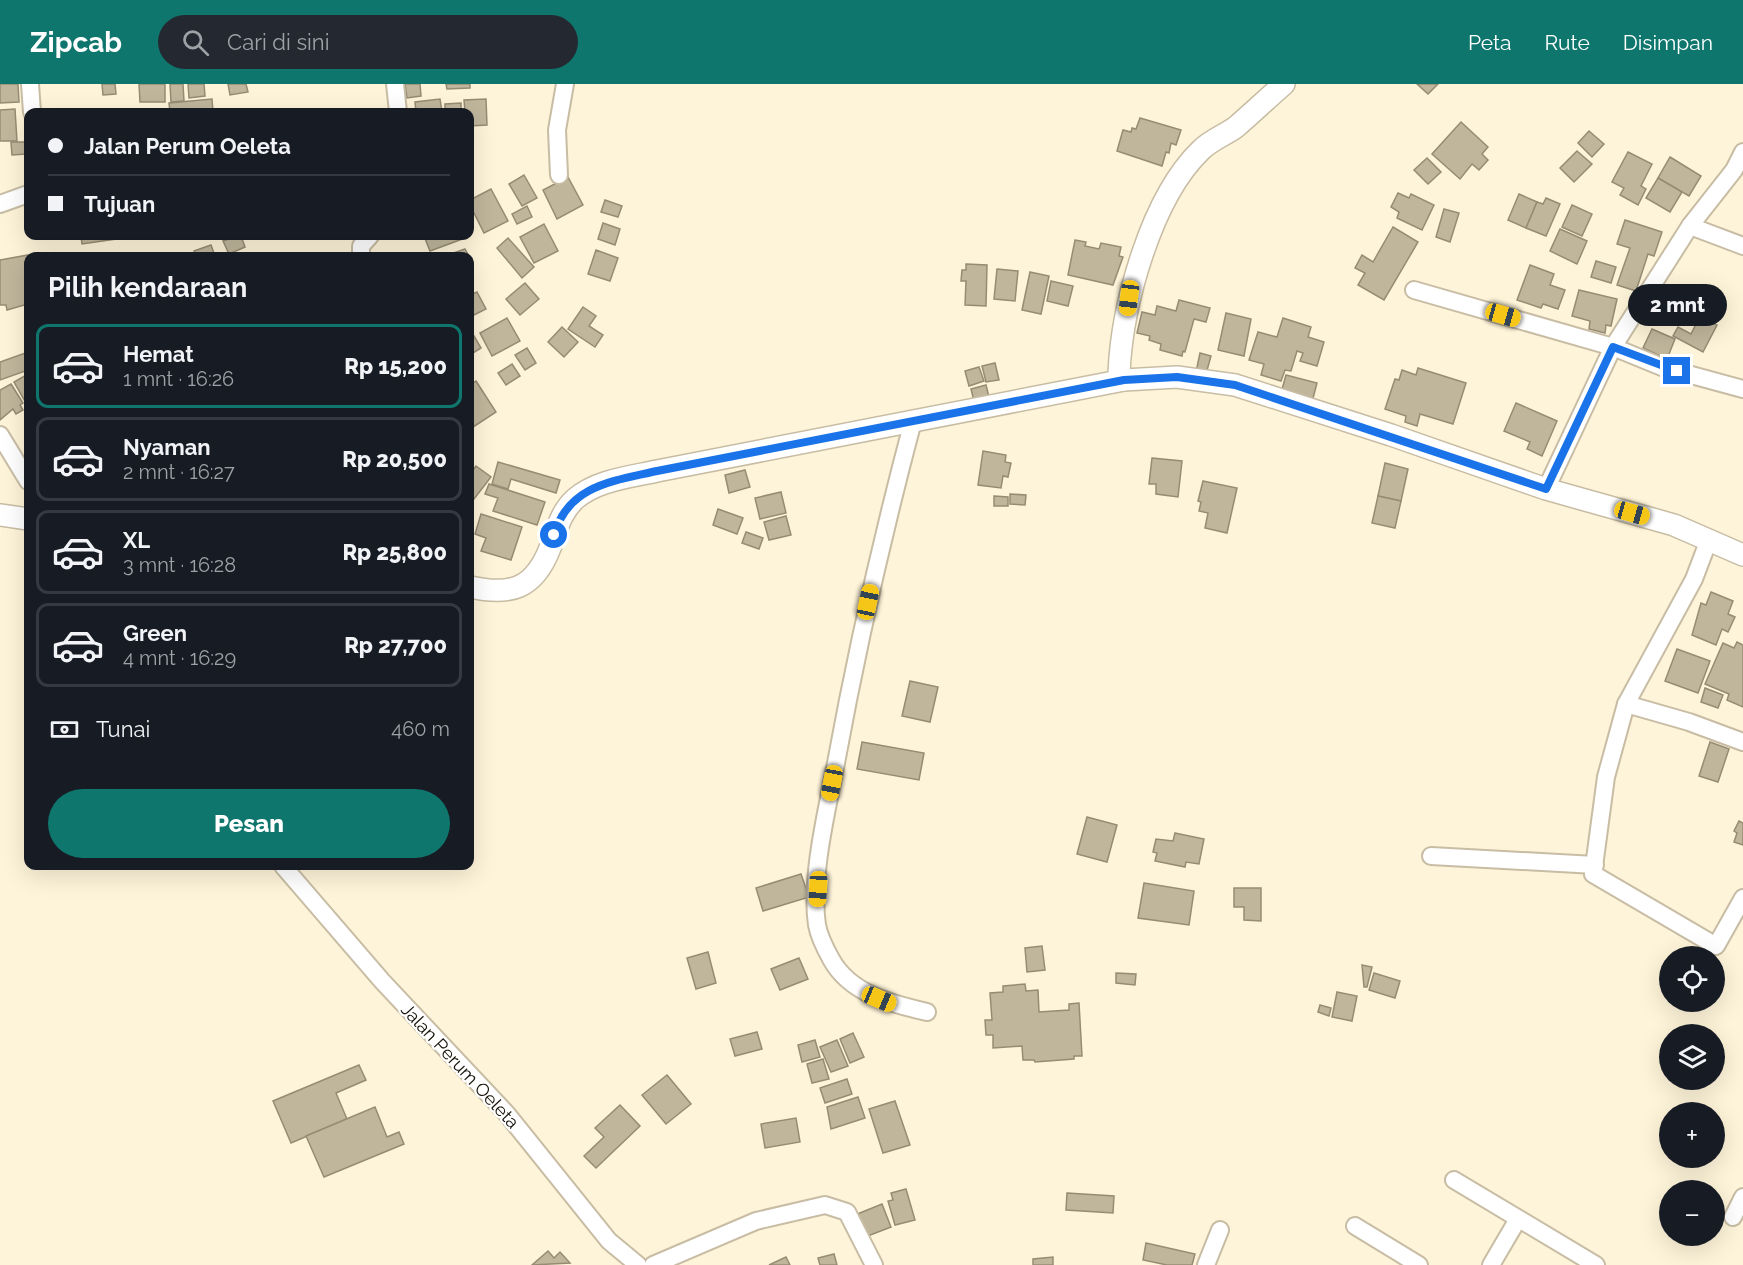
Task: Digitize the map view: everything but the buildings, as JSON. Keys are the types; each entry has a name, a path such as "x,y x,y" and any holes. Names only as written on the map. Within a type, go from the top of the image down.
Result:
{"street":[{"path":"30,84 32,108"},
{"path":"395,84 398,108"},
{"path":"559,175 557,130 565,84"},
{"path":"1124,380 1119,373 1120,350 1129,298 1138,264 1168,196 1180,175 1202,149 1235,127 1284,84"},
{"path":"1546,489 1613,347 1690,226 1734,170 1743,152"},
{"path":"0,204 24,195"},
{"path":"1690,226 1743,246"},
{"path":"1414,290 1613,347 1662,367 1743,388"},
{"path":"474,588 494,592 522,586 532,579 550,548 557,523 574,500 595,486 1124,380 1177,377 1235,385 1546,489 1674,525 1708,542 1743,555"},
{"path":"913,421 878,555 853,672 824,827 817,927 832,961 849,980 867,994 890,1004 927,1012"},
{"path":"0,435 24,474"},
{"path":"0,514 24,518"},
{"path":"1708,542 1694,579 1626,704 1606,777 1593,874 1716,946 1743,898"},
{"path":"1626,704 1689,722 1743,742"},
{"path":"1431,856 1595,865"},
{"name":"Jalan Perum Oeleta","path":"286,870 382,981 507,1114 609,1241 638,1265"},
{"path":"1454,1180 1596,1265"},
{"path":"1733,1217 1743,1197"},
{"path":"653,1265 756,1221 825,1205 847,1212 874,1265"},
{"path":"1491,1265 1518,1219"},
{"path":"1355,1226 1419,1265"},
{"path":"1206,1265 1220,1230"}],"route":[{"path":"554,535 557,523 574,500 595,486 657,471 1124,380 1177,377 1235,385 1391,435 1546,489 1580,423 1589,397 1613,347 1677,371"}]}
